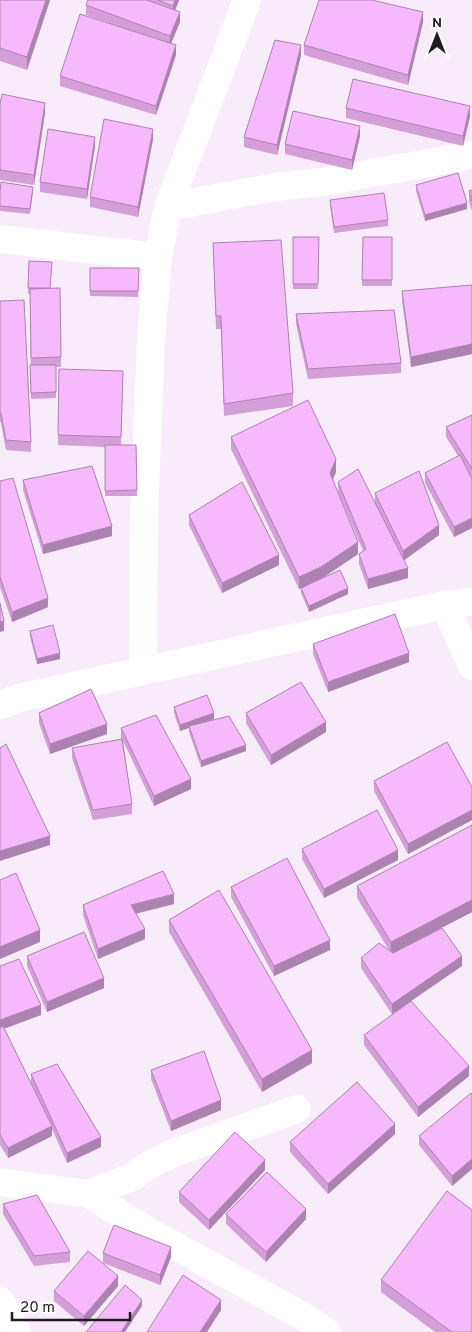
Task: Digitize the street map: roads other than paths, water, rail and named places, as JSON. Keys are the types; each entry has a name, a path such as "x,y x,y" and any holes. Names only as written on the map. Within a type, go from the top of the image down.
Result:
{"street":[{"path":"143,670 146,466 151,340 158,257 168,207 247,0"},
{"path":"168,207 275,187 322,182 472,155"},
{"path":"0,239 158,257"},
{"path":"0,705 19,698 143,670 445,605 472,602"},
{"path":"445,605 472,666"},
{"path":"89,1194 132,1177 171,1154 297,1109"},
{"path":"0,1182 89,1194 144,1228 304,1317 327,1332"},
{"path":"0,1301 17,1332"}]}
